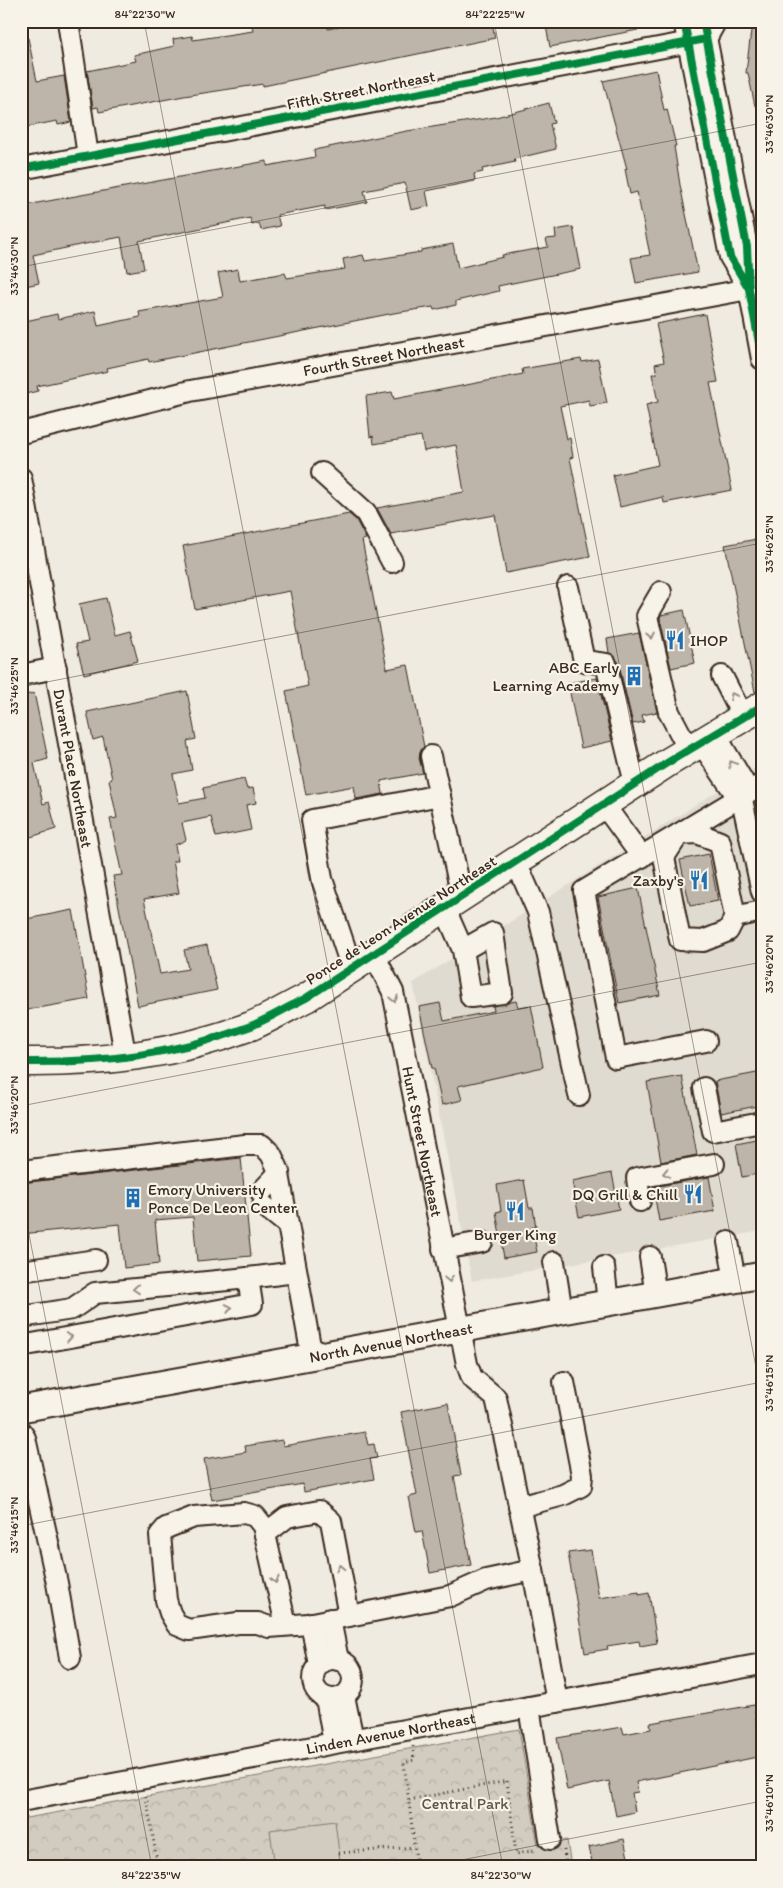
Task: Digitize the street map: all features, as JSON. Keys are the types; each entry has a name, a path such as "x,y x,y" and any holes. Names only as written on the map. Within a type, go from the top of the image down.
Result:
{"highway":[{"name":"Ponce de Leon Avenue Northeast","path":"21,1062 126,1059 190,1046 252,1025 306,998 635,784 752,712"}],"main road":[{"name":"North Avenue Northeast","path":"21,1409 762,1275"}],"street":[{"path":"68,21 88,156"},
{"path":"684,21 699,34 747,248 755,264 749,289"},
{"path":"699,34 716,21"},
{"path":"699,34 730,256 749,289 761,350"},
{"name":"Fifth Street Northeast","path":"21,169 699,34"},
{"name":"Fourth Street Northeast","path":"21,433 190,391 749,289"},
{"path":"322,473 366,513 392,562"},
{"name":"Durant Place Northeast","path":"21,478 126,1059"},
{"path":"568,587 584,661 606,664 635,784"},
{"path":"661,592 647,616 669,712 702,742 733,790 741,795 762,892"},
{"path":"21,675 56,668"},
{"path":"722,676 752,712"},
{"path":"431,756 440,796 454,903 463,950"},
{"path":"706,1041 616,1058 584,891 762,784"},
{"name":"Hunt Street Northeast","path":"440,796 312,820 322,879 363,962 393,992 459,1331 472,1378 496,1398 533,1570 557,1702"},
{"path":"604,805 642,857"},
{"path":"697,833 720,842 735,916 728,931 703,941 680,940 664,857 679,834 697,833"},
{"path":"516,862 538,912 578,1095"},
{"path":"735,916 762,911"},
{"path":"704,1088 713,1132 762,1122"},
{"path":"21,1171 245,1145 262,1145 271,1154 279,1173 312,1357"},
{"path":"640,1201 637,1178 714,1164"},
{"path":"279,1173 262,1199 288,1225"},
{"path":"443,1249 482,1242"},
{"path":"728,1242 735,1280"},
{"path":"650,1257 656,1295"},
{"path":"21,1270 96,1260"},
{"path":"554,1262 562,1312"},
{"path":"604,1267 608,1303"},
{"path":"21,1317 72,1309 95,1292 296,1272"},
{"path":"21,1346 252,1304 248,1278"},
{"path":"519,1508 564,1495 581,1486 582,1475 564,1382"},
{"path":"21,1432 25,1438 57,1583 70,1658"},
{"path":"265,1534 288,1517 319,1511 331,1521 349,1616"},
{"path":"286,1625 263,1526 255,1516 244,1513 194,1517 166,1528 160,1535 166,1600 170,1613 177,1625 189,1630 238,1623 258,1623 269,1627 286,1625 320,1621 349,1616 450,1596 486,1580 533,1570"},
{"path":"320,1621 328,1663"},
{"path":"328,1663 344,1663 352,1674 351,1687 335,1697 319,1693 313,1682 313,1676 328,1663"},
{"name":"Linden Avenue Northeast","path":"21,1801 762,1664"},
{"path":"335,1697 344,1741"},
{"path":"529,1707 552,1845"}],"path":[{"path":"412,1744 414,1760 404,1763 417,1867"},
{"path":"409,1800 508,1781 516,1854 552,1845 566,1867"},
{"path":"145,1793 158,1867"},
{"path":"339,1853 414,1847"}],"shaded area":[{"path":"762,763 762,1231 472,1281 413,983"}],"green space":[{"name":"Central Park","path":"519,1729 538,1845 567,1840 571,1867 21,1867 21,1819"},
{"path":"335,1821 340,1861 300,1867 275,1867 270,1830"}],"building":[{"path":"251,21 326,21 328,29 366,21 492,21 495,38 263,86 263,84 184,96 99,112 98,107 93,108 87,71 136,61 134,55 174,46 173,39 192,36 193,40 253,31"},
{"path":"545,21 647,21 648,28 550,47"},
{"path":"752,22 762,23 762,106 755,106 748,73 746,73"},
{"path":"28,38 37,81 64,76 71,122 58,125 57,121 21,128 21,39"},
{"path":"656,70 664,110 667,109 676,146 674,146 680,185 698,272 636,283 631,258 650,255 637,192 630,194 625,169 627,169 603,81"},
{"path":"549,103 554,123 550,124 556,149 514,159 515,162 482,169 483,172 474,174 475,181 426,191 429,206 411,210 405,183 364,191 367,202 325,210 325,206 277,215 280,226 261,230 259,223 252,225 250,218 139,241 144,269 127,272 121,237 80,245 33,255 39,283 21,287 21,206 267,161 267,166 315,157 314,150 407,131 496,117"},
{"path":"573,227 581,269 498,286 499,291 456,301 456,305 434,310 433,307 394,313 149,362 148,359 107,368 108,371 37,386 38,391 21,395 21,322 57,314 58,319 95,311 98,326 140,317 139,312 223,297 218,273 238,269 240,281 285,273 287,278 345,269 343,259 363,255 365,261 421,252 421,250 453,244 458,268 503,257 502,255 548,247 546,239 556,238 555,230"},
{"path":"705,314 718,382 710,383 732,490 664,503 663,497 620,507 613,475 658,465 646,405 658,402 652,374 657,374 655,364 664,362 656,324"},
{"path":"581,359 582,362 598,359 607,403 590,406 589,400 560,406 567,439 570,438 573,457 570,458 590,557 506,573 495,515 391,534 377,508 464,492 456,445 424,451 421,436 374,444 373,436 370,437 366,396 392,392 394,399 523,374 522,369"},
{"path":"349,514 356,520 366,539 362,540 387,669 408,665 424,747 419,758 423,773 381,781 383,794 356,799 354,786 306,795 286,691 308,686 290,591 195,609 183,546"},
{"path":"762,538 762,690 755,692 725,545"},
{"path":"106,598 115,635 130,631 138,661 84,674 76,644 88,642 79,604"},
{"name":"IHOP","path":"684,610 695,663 671,668 660,618 661,615"},
{"name":"ABC Early Learning Academy","path":"639,633 657,712 642,715 644,722 633,724 618,661 609,653 607,639"},
{"path":"597,678 612,741 581,748 568,683"},
{"path":"187,691 196,739 187,741 192,770 173,774 179,803 205,798 203,788 244,779 247,789 253,788 256,803 246,805 251,830 216,837 211,817 182,823 186,840 175,845 178,861 173,861 179,893 144,899 160,974 188,969 184,950 207,945 217,990 138,1006 113,876 122,875 110,819 117,818 109,780 112,779 103,737 93,740 87,712"},
{"path":"34,693 48,759 34,763 43,804 49,802 56,829 21,840 21,696"},
{"path":"709,854 718,901 690,906 680,860"},
{"path":"638,888 660,995 619,1003 598,897"},
{"path":"73,910 89,999 21,1011 21,920"},
{"path":"516,1001 518,1007 531,1005 543,1067 458,1086 462,1100 442,1105 419,1007 440,1003 444,1021 494,1011 493,1006"},
{"path":"762,1072 762,1105 721,1113 715,1081"},
{"path":"682,1076 697,1155 661,1162 647,1082"},
{"path":"762,1139 762,1173 742,1177 736,1144"},
{"name":"Emory University Ponce De Leon Center","path":"241,1158 251,1256 197,1261 193,1217 155,1220 159,1264 124,1268 120,1224 21,1234 21,1183"},
{"path":"612,1173 619,1209 579,1217 572,1181"},
{"path":"709,1177 715,1211 659,1221 653,1187"},
{"path":"524,1180 529,1208 533,1208 536,1227 532,1227 537,1252 504,1258 496,1212 501,1211 497,1185"},
{"path":"448,1403 461,1475 454,1476 471,1565 430,1573 422,1531 416,1532 409,1497 417,1495 401,1412"},
{"path":"365,1432 368,1445 374,1444 377,1458 370,1459 374,1479 304,1492 303,1484 212,1500 204,1459 246,1452 245,1446 282,1440 283,1446"},
{"path":"591,1550 599,1598 639,1592 639,1595 649,1593 657,1643 640,1646 639,1641 607,1646 608,1649 585,1653 568,1553"},
{"path":"754,1705 762,1756 636,1782 638,1792 632,1793 635,1812 616,1816 609,1781 567,1790 557,1738 622,1727 624,1734 651,1729 650,1723"},
{"path":"624,1839 630,1867 593,1867 589,1847"}],"cycle path":[{"path":"684,21 730,257 748,287"},
{"path":"703,21 747,247 749,289 762,359"},
{"path":"21,169 706,39"},
{"path":"21,1062 80,1061 138,1055 194,1044 223,1036 265,1020 306,998 667,763 762,706"}],"place":[{"name":"IHOP","path":"675,640"},
{"name":"ABC Early Learning Academy","path":"634,676"},
{"name":"Zaxby's","path":"699,880"},
{"name":"DQ Grill & Chill","path":"693,1194"},
{"name":"Emory University Ponce De Leon Center","path":"133,1198"},
{"name":"Burger King","path":"515,1211"}]}
